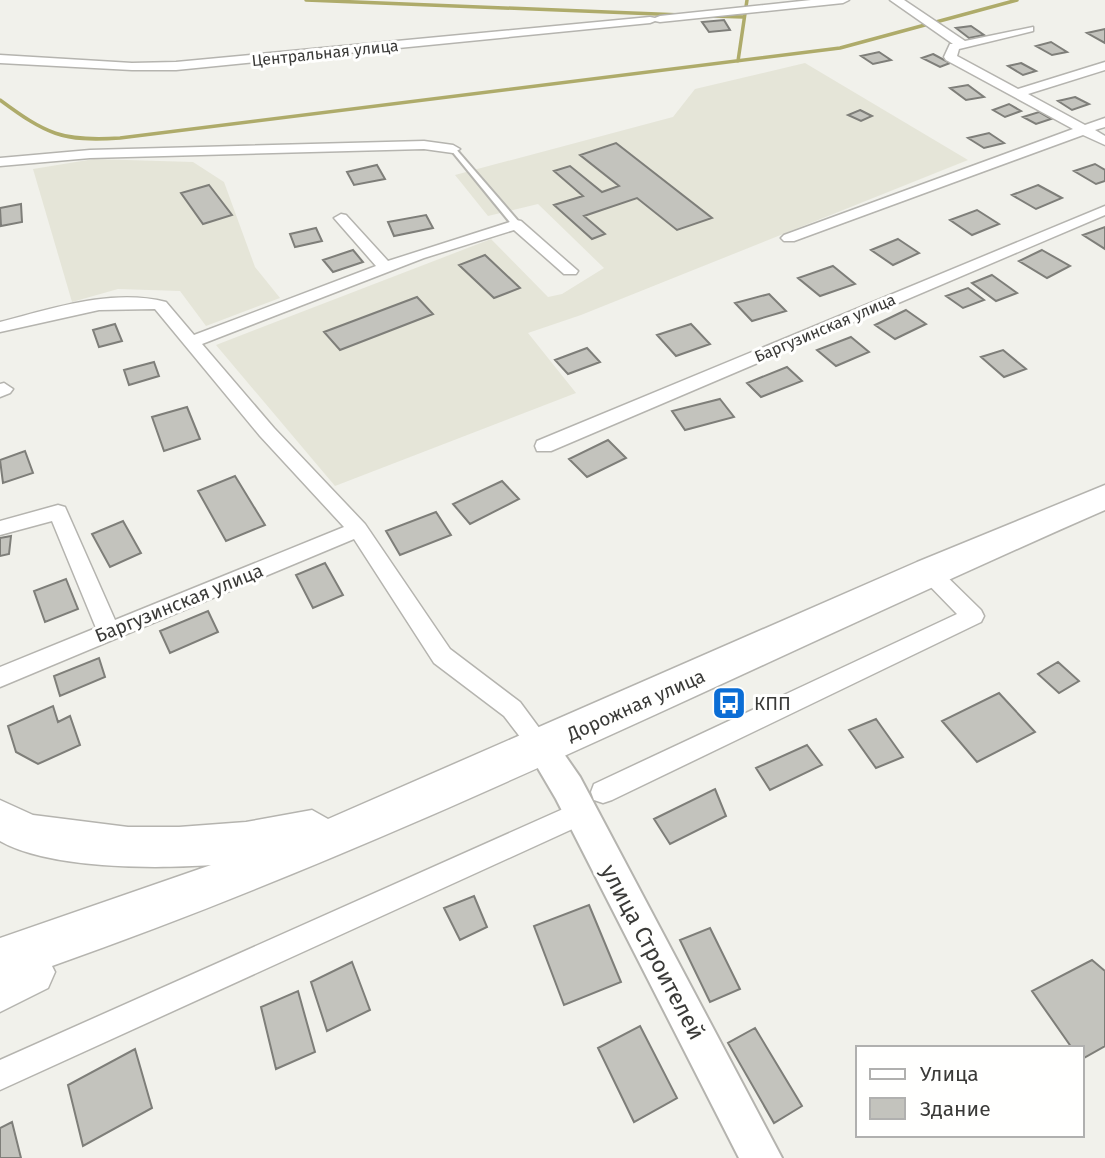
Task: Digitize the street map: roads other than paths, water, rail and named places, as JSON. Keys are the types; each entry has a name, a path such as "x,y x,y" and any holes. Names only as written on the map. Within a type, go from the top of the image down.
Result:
{"main road":[{"name":"Дорожная улица","path":"8,976 163,905 378,819 496,765 542,748 929,572 1105,497"},
{"path":"0,819 27,834 128,847 179,847 246,842 378,819"}],"street":[{"name":"Центральная улица","path":"0,59 140,68 176,66 844,0"},
{"path":"896,0 962,44"},
{"path":"1029,29 962,44 951,50 950,57 1105,141"},
{"path":"1015,94 1105,66"},
{"path":"789,238 1105,122"},
{"path":"0,162 118,153 424,145 453,149"},
{"name":"Баргузинская улица","path":"544,446 1105,209"},
{"path":"341,218 386,268"},
{"path":"192,342 386,268 516,223 570,271"},
{"path":"0,327 107,302 136,301 160,305 267,432 358,529 442,656 512,709 542,748"},
{"path":"0,528 58,512 109,632"},
{"name":"Баргузинская улица","path":"0,677 358,529"},
{"path":"0,1074 592,803 974,616 929,572"},
{"name":"улица Строителей","path":"542,748 592,803 761,1158"}],"lane":[{"path":"453,149 516,223"}],"waterway":[{"path":"306,0 682,15"},
{"path":"738,61 747,0"},
{"path":"738,61 840,48 1017,0"},
{"path":"710,16 744,17"},
{"path":"0,100 30,121 56,133 83,139 120,138 738,61"}],"place":[{"name":"КПП","path":"729,703"}]}
